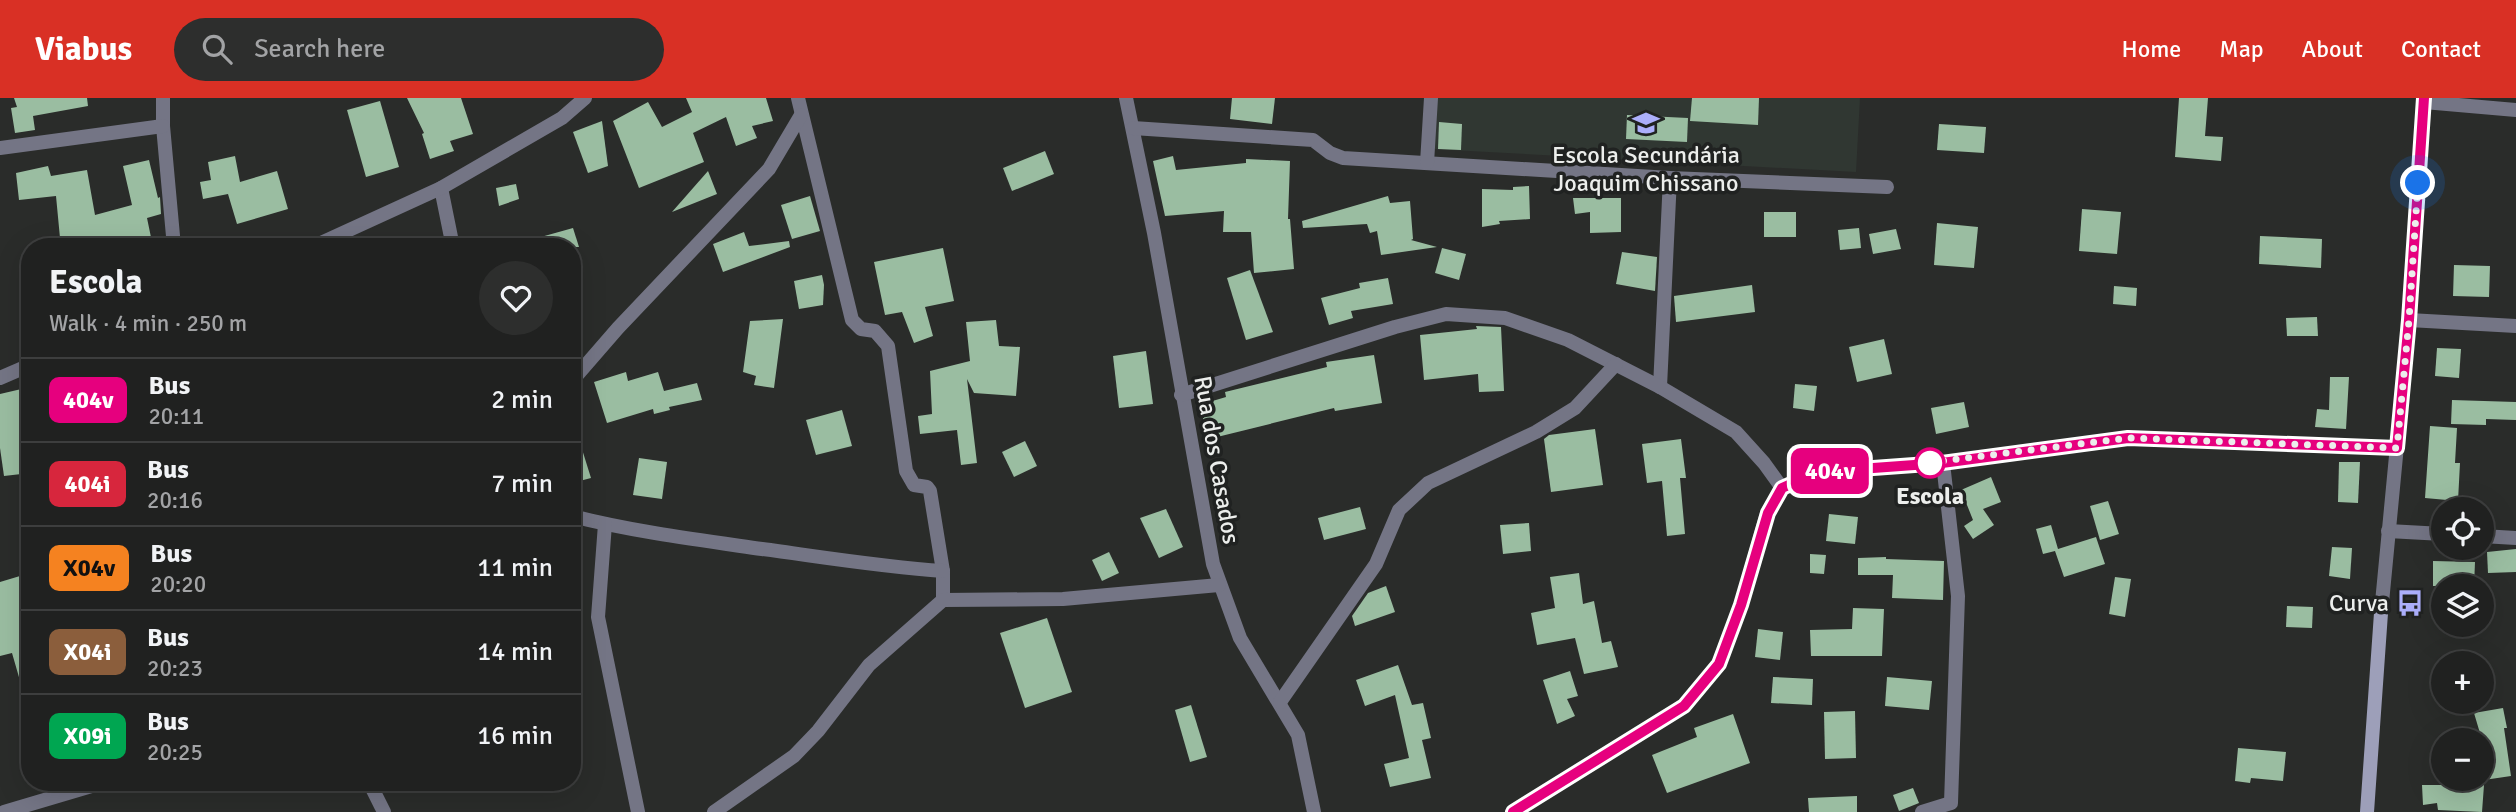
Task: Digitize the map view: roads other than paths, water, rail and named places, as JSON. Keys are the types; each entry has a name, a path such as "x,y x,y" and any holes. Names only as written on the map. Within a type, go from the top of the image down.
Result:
{"main road":[{"path":"2409,320 2424,100"},
{"path":"2367,812 2381,613"}],"street":[{"path":"163,98 173,238"},
{"path":"332,238 441,188 562,118 585,98"},
{"path":"798,98 852,320 861,329 875,331 888,346 906,471 914,485 927,487 930,491 943,572 943,600"},
{"name":"Rua dos Casados","path":"1126,98 1154,233 1213,564 1240,638 1297,735 1314,812"},
{"path":"1427,163 1431,98"},
{"path":"2424,100 2516,110"},
{"path":"581,371 618,328 769,169 801,115"},
{"path":"0,148 163,126"},
{"path":"1133,128 1312,141 1343,158 1670,178 1887,187"},
{"path":"1660,387 1670,178"},
{"path":"441,188 451,238"},
{"path":"1181,395 1382,331 1446,314 1505,318 1568,340 1660,387 1737,432 1782,488"},
{"path":"2381,613 2409,320 2516,327"},
{"path":"1280,702 1376,564 1399,510 1428,483 1536,432 1575,408 1616,364"},
{"path":"0,377 21,369"},
{"path":"1513,812 1684,706 1719,664 1741,605 1768,513 1782,488 1818,472 1942,463 2128,438 2397,448"},
{"path":"1922,812 1951,808 1958,596 1942,463"},
{"path":"581,518 895,568 943,572"},
{"path":"605,524 597,600 598,617 638,812"},
{"path":"2388,531 2431,533"},
{"path":"2494,537 2516,538"},
{"path":"714,812 794,756 818,731 869,665 943,600 1063,599 1219,585"},
{"path":"5,812 75,791"},
{"path":"374,791 384,812"}],"place":[{"name":"Escola Secundária Joaquim Chissano","path":"1646,123"},
{"name":"Escola","path":"1930,463"},
{"name":"Curva","path":"2410,603"}]}
